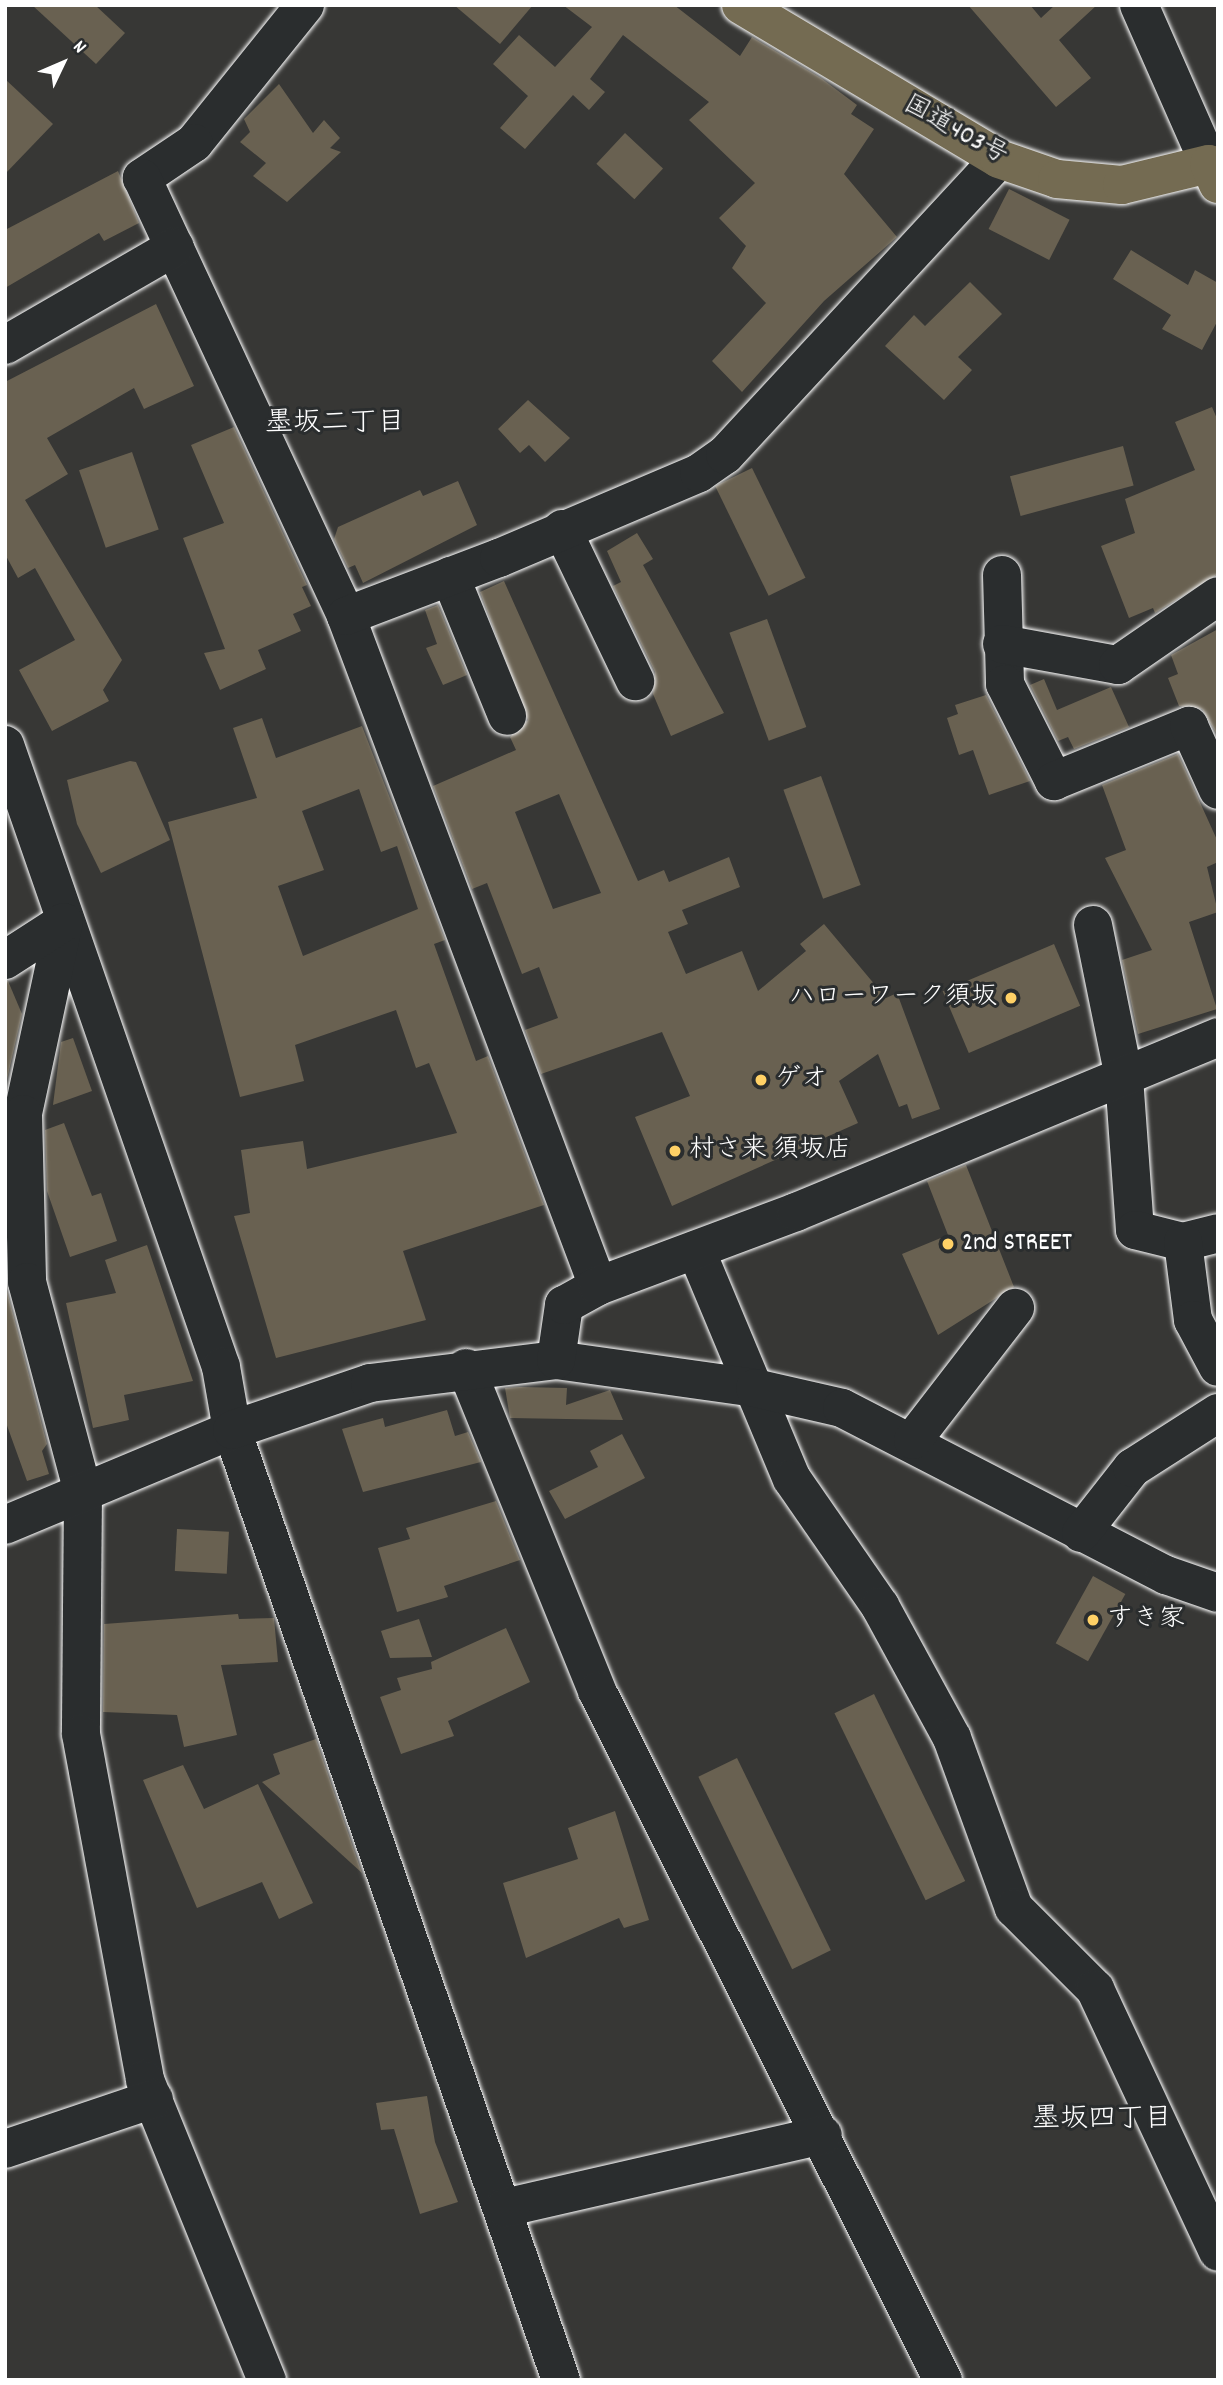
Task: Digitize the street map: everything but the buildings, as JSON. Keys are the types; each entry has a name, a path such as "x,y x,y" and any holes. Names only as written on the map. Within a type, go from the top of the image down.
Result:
{"highway":[{"name":"国道403号","path":"741,5 999,159 1057,179 1122,185 1215,169"}],"street":[{"path":"305,5 194,143 142,177 346,616 598,1286"},
{"path":"1139,5 1215,169"},
{"path":"346,616 699,473 725,455 999,159"},
{"path":"5,345 175,247"},
{"path":"562,529 635,681"},
{"path":"1002,575 1005,684 1054,781 1189,726 1218,790"},
{"path":"450,576 507,716"},
{"path":"1002,644 1118,665 1218,596"},
{"path":"5,745 64,922 221,1367 232,1430 504,2208 561,2380"},
{"path":"5,960 64,922"},
{"path":"64,922 23,1114 27,1282 83,1493 81,1734 154,2099 267,2380"},
{"path":"1093,925 1124,1077 1135,1230 1200,1238 1193,1320 1218,1367"},
{"path":"556,1360 564,1305 598,1286 696,1250 1218,1037"},
{"path":"696,1250 792,1479 880,1606 952,1738 1014,1908 1095,1989 1218,2252"},
{"path":"912,1440 1015,1308"},
{"path":"5,1525 232,1430 370,1383 466,1368 556,1360 755,1388 842,1408 912,1440 1166,1576 1218,1593"},
{"path":"466,1368 597,1691 823,2135 943,2380"},
{"path":"1082,1533 1132,1468 1218,1413"},
{"path":"5,2149 154,2099"},
{"path":"504,2208 823,2135"}],"place":[{"name":"ハローワーク須坂","path":"1011,998"},
{"name":"ゲオ","path":"761,1080"},
{"name":"村さ来 須坂店","path":"675,1151"},
{"name":"2nd STREET","path":"948,1244"},
{"name":"すき家","path":"1093,1620"}],"district":[{"name":"墨坂二丁目","path":"335,425"},
{"name":"墨坂四丁目","path":"1102,2121"}]}
